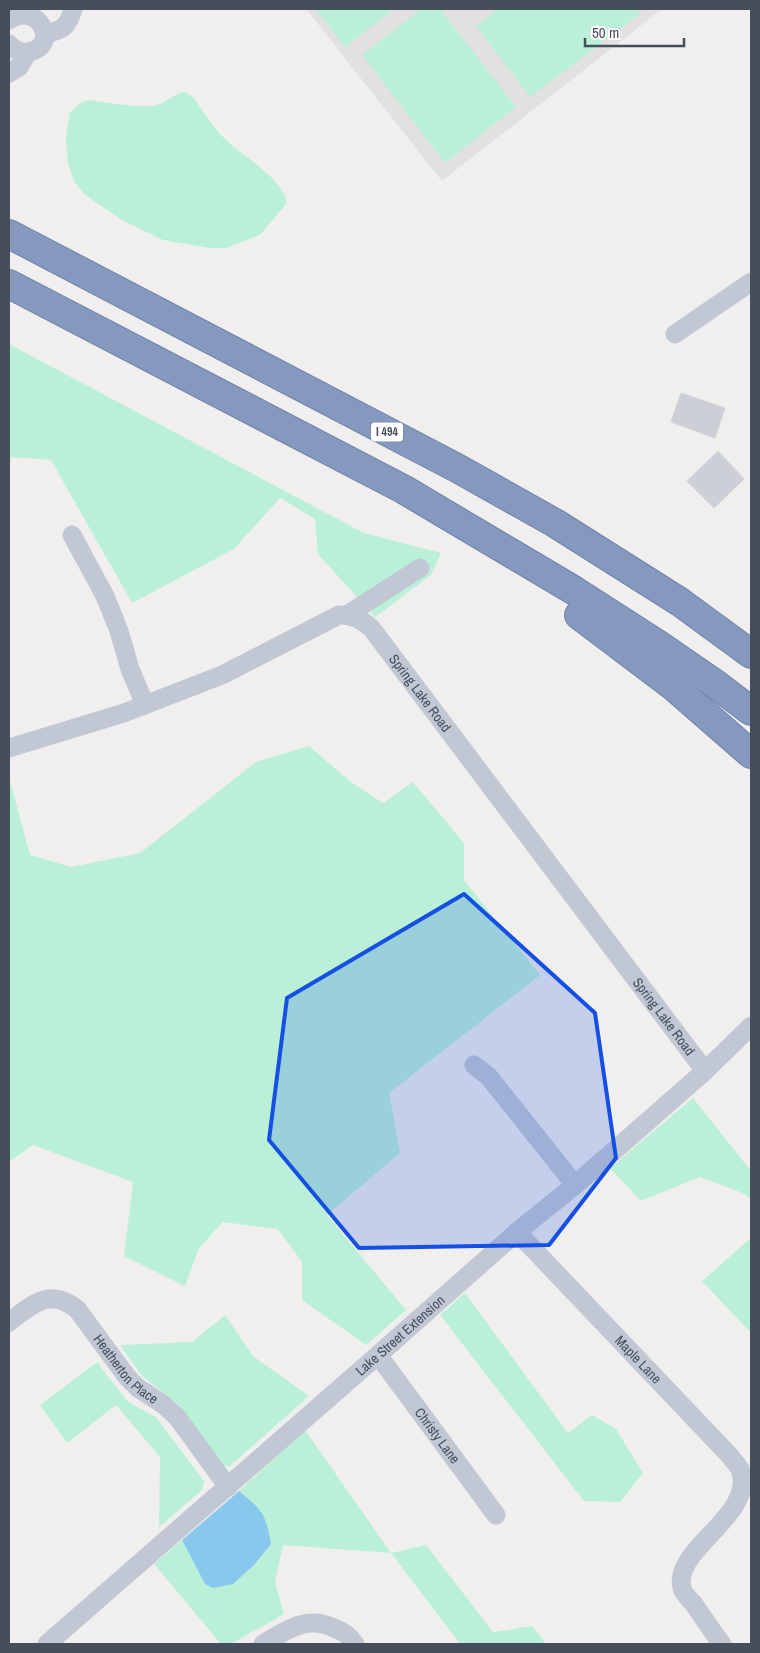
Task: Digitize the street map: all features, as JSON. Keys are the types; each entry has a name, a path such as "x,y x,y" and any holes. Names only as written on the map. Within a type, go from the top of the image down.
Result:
{"highway":[{"name":"I 494","path":"9,234 457,468 555,523 680,602 751,654"},
{"path":"9,284 403,489 575,590 659,645 751,711"},
{"path":"498,544 524,576 604,633 672,686 751,754"},
{"path":"606,554 686,594 751,635"}],"street":[{"path":"45,34 60,31 69,23 73,9"},
{"path":"9,44 15,50 28,52 40,46 45,34 42,22 33,13 16,14"},
{"path":"9,73 18,67 28,52"},
{"path":"675,334 751,282"},
{"path":"72,536 106,596 145,706"},
{"path":"9,748 145,706 222,675 302,633 339,615 347,614 420,568"},
{"name":"Spring Lake Road","path":"347,614 365,622 372,629 705,1071"},
{"name":"Lake Street Extension","path":"47,1644 517,1232 575,1185 705,1071 751,1026"},
{"path":"474,1065 489,1077 575,1185"},
{"name":"Maple Lane","path":"517,1232 731,1457 740,1469 741,1483 746,1496"},
{"name":"Heatherton Place","path":"9,1322 45,1298 57,1298 68,1302 77,1309 127,1377 138,1388 176,1417 228,1487"},
{"name":"Christy Lane","path":"378,1355 496,1515"},
{"path":"722,1644 682,1589 682,1576 687,1562 734,1507 746,1496"},
{"path":"262,1644 298,1624 315,1622 342,1631 355,1644"}],"highlighted area":[{"path":"464,894 595,1013 616,1158 549,1245 359,1248 269,1140 287,998"}],"shaded area":[{"path":"306,9 662,9 442,181"}],"green space":[{"path":"315,9 394,9 345,47"},
{"path":"421,9 440,9 516,107 445,163 362,55"},
{"path":"498,9 637,9 640,14 530,97 476,26"},
{"path":"186,92 193,97 223,137 278,184 284,193 287,203 260,235 227,248 209,248 163,240 122,220 84,194 74,181 68,164 66,138 70,112 82,102 89,100 133,106 150,106 157,105"},
{"path":"9,344 364,533 441,553 431,575 375,617 318,554 315,519 280,498 234,549 132,603 51,460 12,457 9,459"},
{"path":"309,746 351,782 383,803 413,782 464,843 464,880 540,975 389,1093 400,1153 327,1215 406,1310 366,1345 302,1300 302,1262 278,1229 223,1222 199,1248 185,1286 124,1256 133,1182 33,1145 9,1162 9,777 30,855 71,867 140,853 256,762"},
{"path":"693,1098 751,1171 751,1200 745,1194 700,1177 641,1201 610,1168"},
{"path":"751,1238 751,1333 702,1281"},
{"path":"465,1293 568,1433 592,1415 616,1429 643,1473 620,1502 584,1501 440,1315"},
{"path":"225,1315 253,1356 309,1396 229,1467 221,1464 178,1404 142,1376 120,1345 192,1342"},
{"path":"97,1362 128,1402 156,1417 204,1481 202,1490 159,1527 160,1457 116,1405 67,1443 40,1405"},
{"path":"305,1430 391,1553 283,1545 275,1582 284,1614 231,1644 221,1644 154,1564 182,1540 205,1584 254,1503 239,1491"},
{"path":"426,1545 493,1632 532,1626 546,1644 460,1644 391,1553"}],"water":[{"path":"239,1491 262,1513 271,1544 254,1565 233,1584 213,1588 205,1584 182,1540"}],"building":[{"path":"681,393 725,408 715,438 671,422"},
{"path":"718,451 744,479 714,508 687,481"}]}
